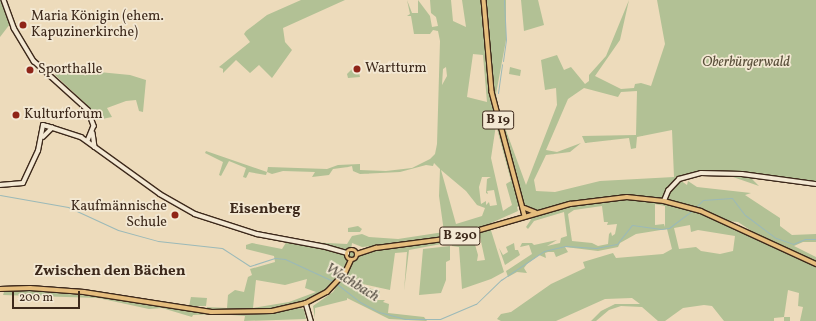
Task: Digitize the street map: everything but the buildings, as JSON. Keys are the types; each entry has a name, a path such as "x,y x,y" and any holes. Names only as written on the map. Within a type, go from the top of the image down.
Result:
{"main road":[{"name":"B 19","path":"484,0 492,92 525,215"},
{"path":"525,215 612,197 664,200 697,209 816,264"},
{"path":"518,218 524,209 536,212"},
{"name":"B 290","path":"0,290 30,288 84,292 194,310 234,313 272,311 306,303 327,292 345,273 351,260 356,258 357,254 376,248 452,238 525,215"},
{"name":"B 290","path":"347,253 352,250 357,254"},
{"path":"347,253 351,260"}],"street":[{"path":"4,0 14,28 34,61 85,106 93,121 95,148"},
{"path":"0,185 23,183 35,159 42,138 43,125 53,127 88,141 95,148 160,194 195,214 257,234 326,246 347,253"},
{"path":"42,138 53,127"},
{"path":"81,137 86,137 93,130"},
{"path":"88,141 93,130"},
{"path":"88,141 93,136"},
{"path":"664,200 668,191 679,179 700,173 742,174 816,184"},
{"path":"306,303 311,321"}],"green space":[{"path":"0,0 4,0 10,24 0,37"},
{"path":"301,0 345,0 283,28 285,42 292,50 272,78 259,65 250,73 236,60 223,73 223,69 219,67 250,42 244,34 246,31 267,15"},
{"name":"Oberbürgerwald","path":"407,0 412,13 418,13 418,0 430,16 432,27 438,26 436,17 431,13 430,0 451,0 453,21 466,27 462,0 506,0 506,40 496,94 500,114 526,185 557,105 556,88 545,90 541,60 557,55 564,70 571,67 585,84 589,81 589,75 606,56 629,0 620,40 595,76 621,89 634,88 635,84 641,83 651,86 665,44 657,0 816,0 816,187 749,176 759,186 733,177 714,174 692,176 680,180 687,185 688,181 697,187 751,193 745,195 780,218 780,226 792,235 816,234 816,242 803,242 794,246 816,257 816,321 800,321 803,307 798,306 799,293 788,290 784,317 774,318 774,321 724,321 712,306 704,305 683,308 665,321 658,321 642,307 621,306 609,310 596,321 591,321 601,311 615,304 640,304 632,298 605,299 556,321 501,321 497,319 501,314 511,312 551,284 585,268 583,262 613,253 616,258 663,254 672,249 667,229 636,234 620,243 618,247 598,251 565,247 568,252 556,257 554,252 545,253 546,258 539,255 524,268 527,273 517,272 508,277 506,271 532,254 529,245 520,247 522,243 532,243 534,245 557,240 547,246 560,243 561,238 567,236 564,212 534,221 528,229 526,227 536,212 522,204 517,207 518,211 489,224 504,272 491,279 462,289 459,247 452,246 452,242 409,250 404,291 407,252 395,253 390,290 349,281 345,278 345,273 340,276 345,285 349,283 380,291 377,300 385,300 383,302 389,304 388,313 424,317 427,321 389,319 347,298 347,300 315,308 315,318 313,306 333,292 335,289 332,286 327,292 306,303 272,311 241,313 206,311 207,307 227,308 228,295 235,290 244,292 248,277 252,275 250,269 275,262 274,256 246,249 246,245 252,243 282,249 287,241 347,244 352,236 362,234 369,237 398,239 444,232 439,196 440,169 434,163 433,166 426,165 400,172 360,174 353,171 352,166 333,169 329,175 312,177 315,172 283,171 272,174 267,172 268,167 327,169 338,165 360,164 360,170 386,171 412,168 430,159 435,154 437,144 440,41 438,31 433,30 430,34 414,34 411,16 407,16 410,14","holes":["473,54 483,55 487,102 467,97","446,67 447,76 442,85 443,69","584,88 618,97 621,92 637,91 636,135 582,136 585,143 629,138 631,149 636,148 637,137 672,130 674,177 600,181 555,192 536,191 534,180 546,155 570,152 581,143 557,152 546,150 568,99","496,125 511,181 506,184 512,205 503,211 491,158","441,170 466,191 477,205 485,208 482,216 456,224","702,170 707,172 679,179 675,177","482,177 491,177 487,179 486,193 488,194 487,191 494,190 497,205 490,206 489,202 486,205 486,201 481,204 479,187","655,204 665,206 665,227 664,224 655,225","602,206 604,222 608,222 607,225 617,224 615,234 612,236 611,232 609,234 608,244 598,246 592,243 572,241 568,214 574,210","727,221 738,222 762,238 737,228 735,231","690,225 691,232 698,230 735,236 733,251 720,254 701,251 696,247 679,249 674,228","480,237 485,260 477,261 478,255 474,241","352,243 362,247 410,243 357,254 351,250","307,279 305,288 316,292 289,302 253,308 256,280 285,285"]},
{"path":"521,0 538,0 544,25 524,31"},
{"path":"357,64 360,77 348,78 347,74"},
{"path":"510,67 521,70 520,76 509,74"},
{"path":"78,70 130,75 146,80 143,112 139,111 136,100 126,101 107,108 112,117 97,120 85,103 55,75 58,71"},
{"path":"206,151 267,172 266,175 249,172 246,178 243,177 246,168 229,161 221,176 219,175 223,162 205,153"},
{"path":"358,226 362,229 360,232 348,232 348,228"},
{"path":"514,243 515,250 518,250 520,255 505,265 499,248 503,255 508,252 506,247"},
{"path":"450,246 450,260 446,262 446,280 441,293 419,295 423,249"},
{"path":"17,290 105,297 207,313 248,315 299,308 304,309 306,319 244,321 245,316 217,314 193,315 192,317 162,308 149,309 98,298 3,295 4,292"},
{"path":"191,297 207,298 206,306 189,306"},
{"path":"784,317 790,317 790,321 784,321"}],"waterway":[{"path":"503,61 506,40 504,0"},
{"path":"498,93 502,64"},
{"path":"487,72 496,120"},
{"name":"Wachbach","path":"0,195 68,207 118,230 158,241 222,248 250,266 275,258 285,259 335,282"},
{"name":"Wachbach","path":"695,208 703,200 732,198 745,215 776,238 793,244 805,239 816,239"},
{"name":"Wachbach","path":"337,284 360,302 379,312 405,319 440,319 476,304 501,280 544,251 566,246 596,248 617,244 632,225 661,229 669,228 693,210"}],"place":[{"name":"Maria Königin (ehem. Kapuzinerkirche)","path":"23,25"},
{"name":"Wartturm","path":"357,69"},
{"name":"Sporthalle","path":"30,70"},
{"name":"Kulturforum","path":"16,115"},
{"name":"Kaufmännische Schule","path":"175,215"}],"district":[{"name":"Eisenberg","path":"265,210"},
{"name":"Zwischen den Bächen","path":"110,272"}]}
